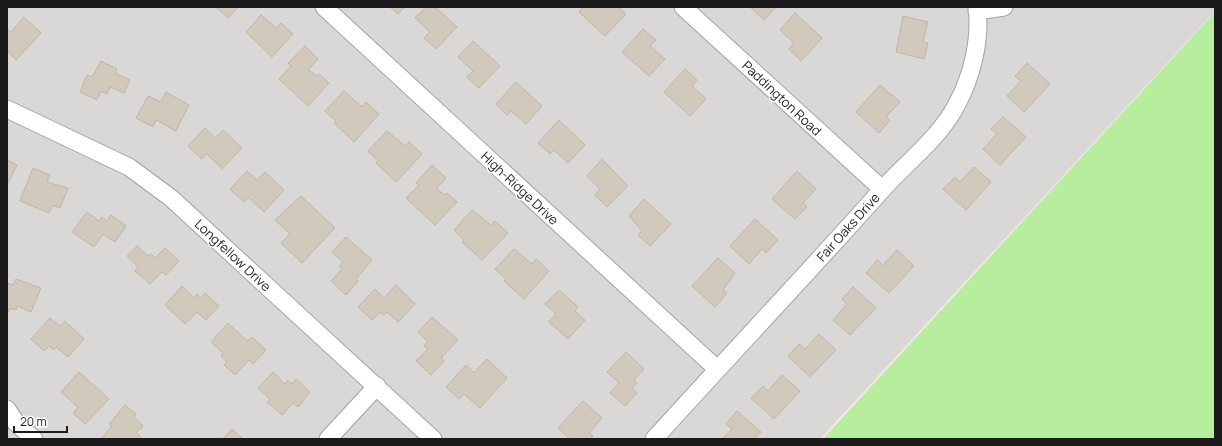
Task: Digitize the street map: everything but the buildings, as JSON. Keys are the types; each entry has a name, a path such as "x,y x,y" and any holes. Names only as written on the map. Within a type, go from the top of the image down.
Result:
{"street":[{"name":"High-Ridge Drive","path":"324,7 717,369"},
{"name":"Paddington Road","path":"683,7 882,189"},
{"name":"Fair Oaks Drive","path":"654,439 882,189 940,130 956,106 974,58 977,36 977,9 1004,7"},
{"name":"Longfellow Drive","path":"7,109 129,167 171,198 433,439"},
{"path":"328,439 377,386"},
{"path":"7,409 16,422 34,439"}],"shaded area":[{"path":"7,7 1215,7 1215,11 820,439 7,439"}],"green space":[{"path":"1215,12 1215,439 823,439"}]}
